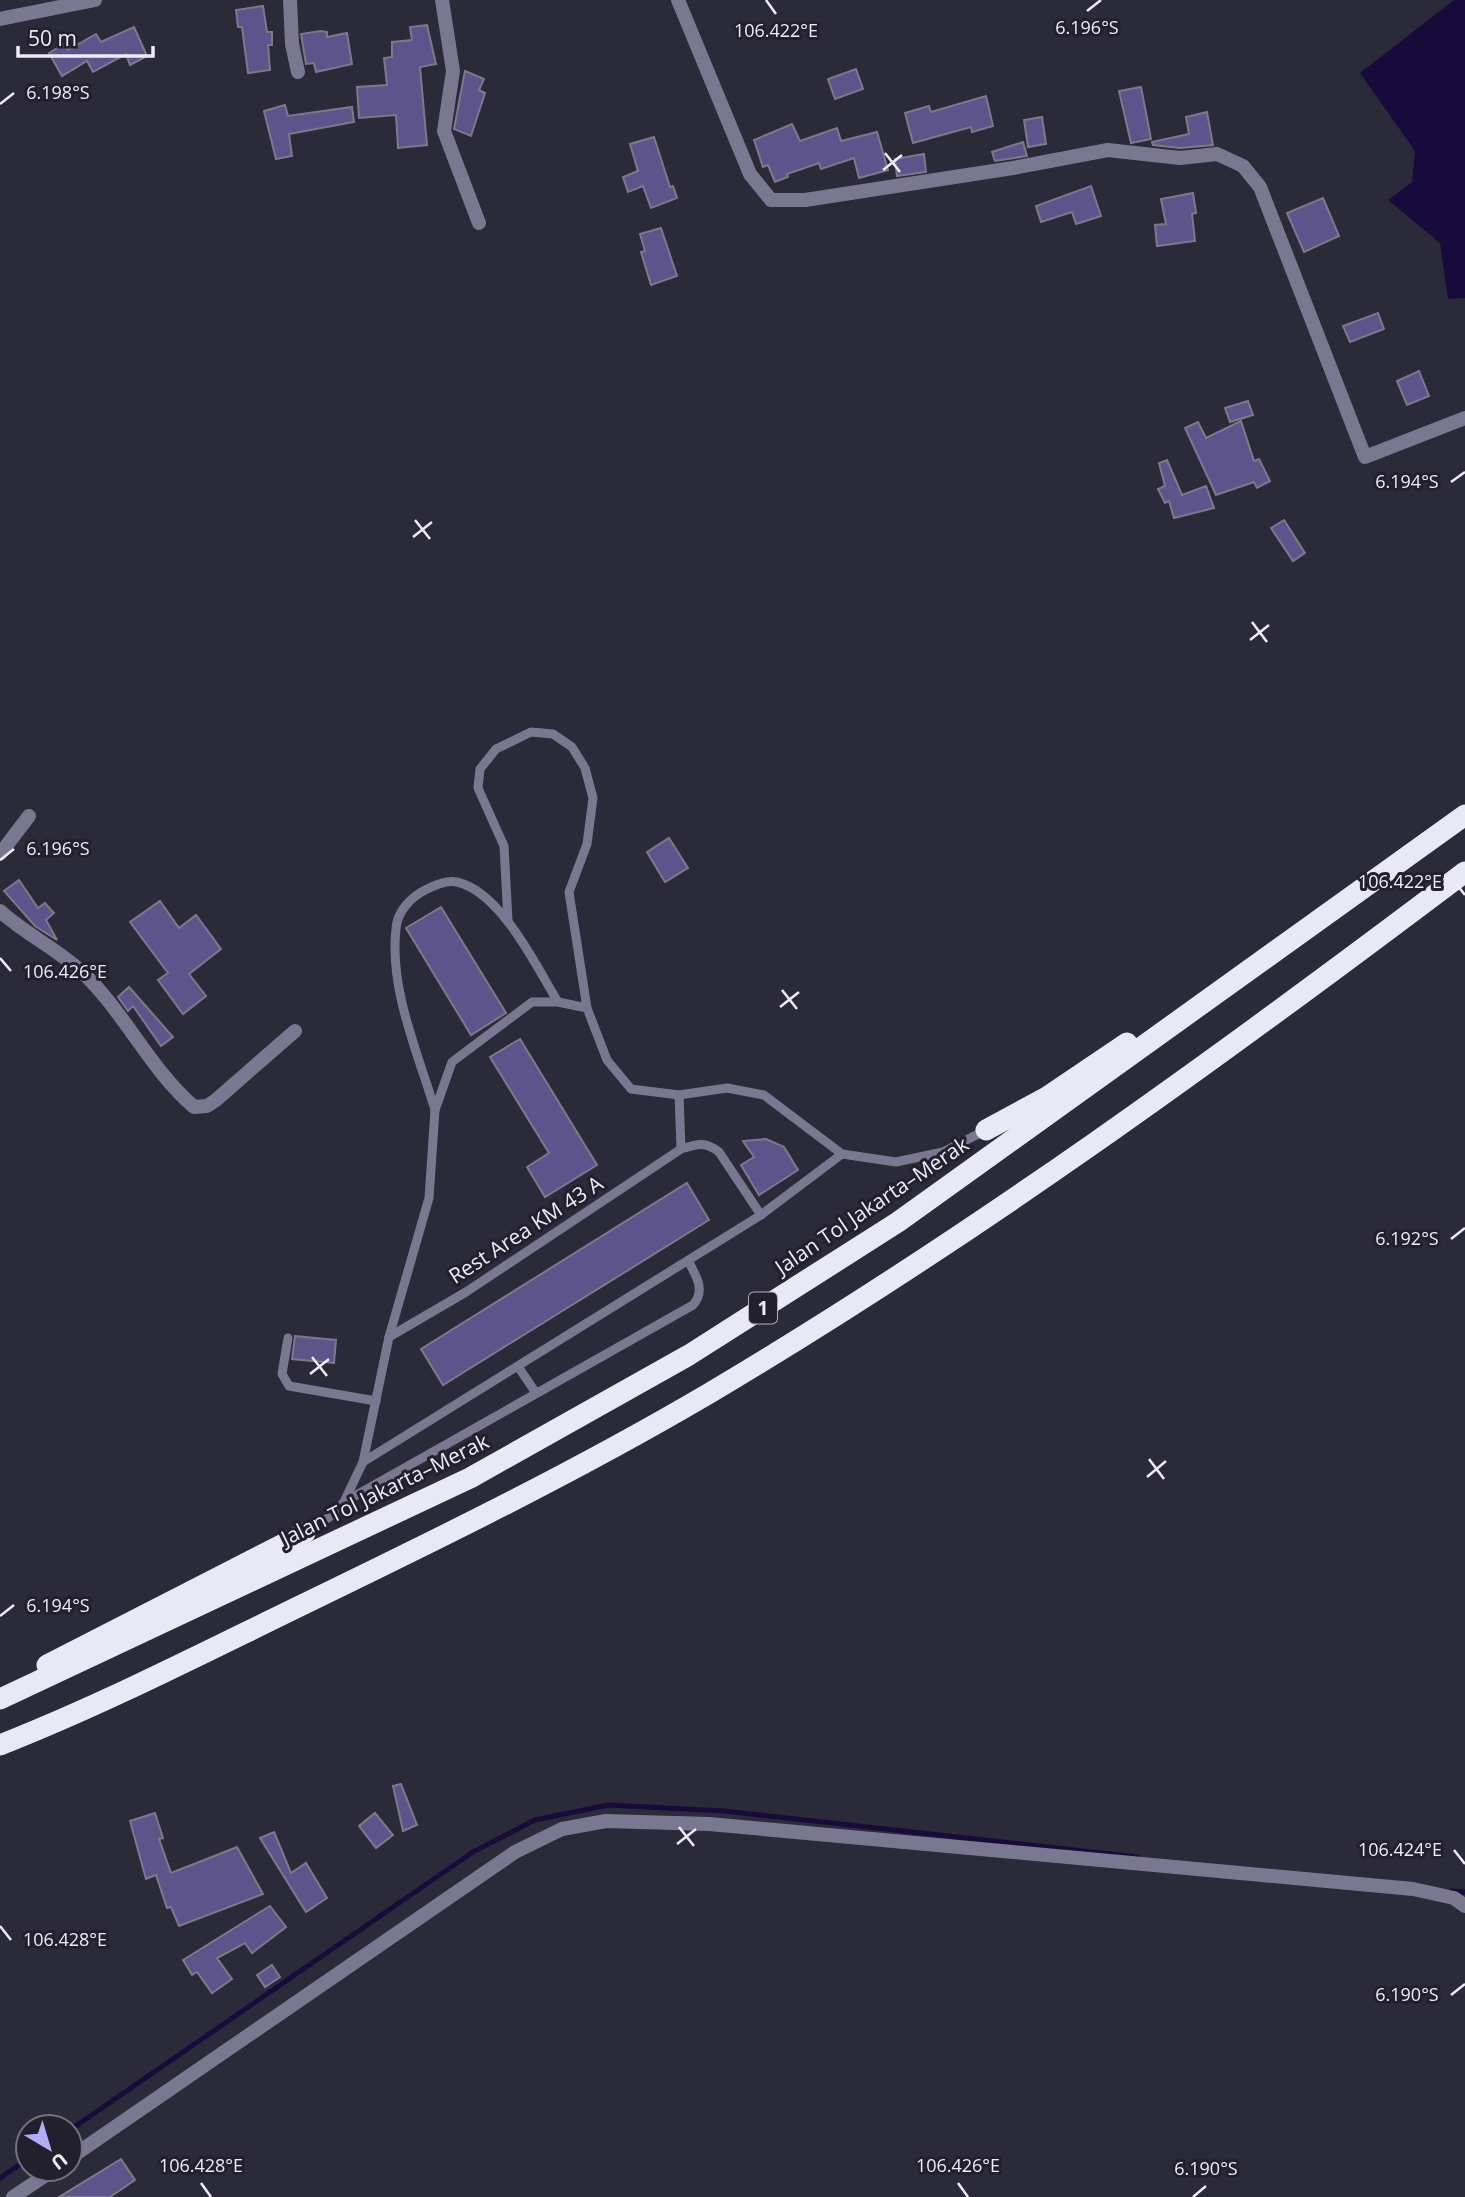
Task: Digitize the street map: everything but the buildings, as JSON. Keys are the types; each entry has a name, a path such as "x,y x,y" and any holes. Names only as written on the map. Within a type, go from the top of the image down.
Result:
{"highway":[{"name":"Jalan Tol Jakarta–Merak","path":"0,1699 470,1478 689,1355 898,1222 1465,815"},
{"name":"1","path":"0,1745 82,1713 492,1513 707,1394 924,1259 1346,962 1465,872"},
{"path":"986,1130 1047,1097 1325,918"},
{"path":"0,1693 83,1645 305,1533"}],"street":[{"path":"0,19 95,0"},
{"path":"290,0 292,44 298,72"},
{"path":"442,0 453,71 444,131 479,223"},
{"path":"678,0 750,174 771,200 804,200 1108,150 1180,158 1217,154 1244,166 1260,187 1365,457 1465,418"},
{"path":"0,854 29,816"},
{"path":"0,911 22,932 82,972 125,1021 166,1078 194,1107 207,1107 295,1031"},
{"path":"84,2148 515,1852 562,1829 606,1821 709,1824 1413,1889 1454,1898 1465,1906"},
{"path":"13,2197 34,2183"}],"lane":[{"path":"508,921 504,846 478,788 480,769 496,749 531,732 553,734 572,747 585,768 593,798 587,844 569,892 587,1008 607,1060 631,1089 678,1095 727,1088 764,1095 842,1154 896,1162 943,1152 986,1130"},
{"path":"435,1110 398,984 395,930 400,911 423,891 449,881 460,882 482,894 508,921 558,1002"},
{"path":"305,1533 334,1514 344,1502 363,1462 389,1337 429,1198 435,1110 452,1062 532,1002 558,1002 587,1008"},
{"path":"678,1095 681,1149 704,1143 719,1152 761,1215"},
{"name":"Rest Area KM 43 A","path":"389,1337 466,1292 681,1149"},
{"path":"363,1462 519,1368 761,1215 842,1154"},
{"path":"344,1502 693,1305 699,1296 699,1280 688,1261"},
{"path":"288,1338 282,1374 289,1386 376,1401"},
{"path":"519,1368 536,1393"}],"shaded area":[{"path":"1454,0 1465,0 1465,298 1448,299 1440,243 1388,200 1412,182 1415,151 1360,73"}],"waterway":[{"path":"84,2120 473,1852 535,1820 608,1805 724,1811 1138,1857"},
{"path":"1451,1891 1465,1892"},
{"path":"0,2178 14,2168"}]}
